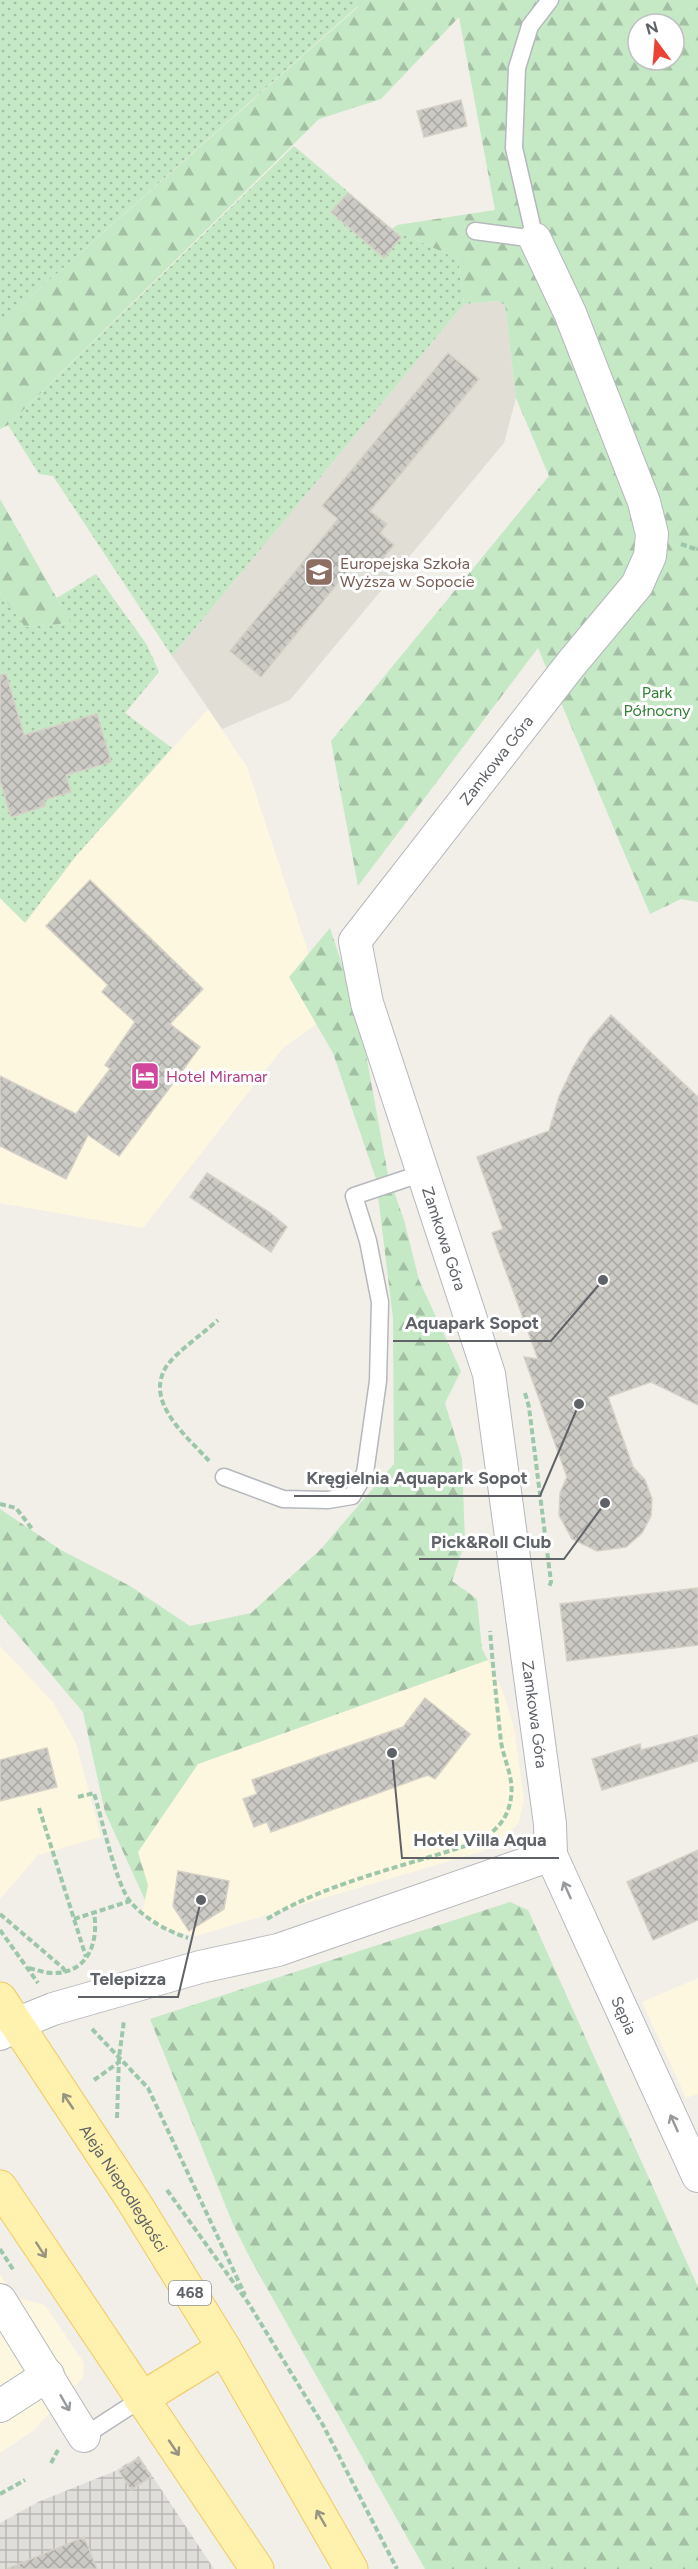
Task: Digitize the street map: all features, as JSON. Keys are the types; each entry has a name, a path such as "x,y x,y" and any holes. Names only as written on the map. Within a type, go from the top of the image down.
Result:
{"main road":[{"name":"Aleja Niepodległości","path":"5,2019 134,2202 224,2349 351,2569"},
{"path":"0,2187 257,2569"},
{"path":"141,2399 224,2349"}],"street":[{"name":"Zamkowa Góra","path":"535,239 565,302 644,502 652,534 650,556 637,585 571,664 356,941 367,1003 489,1374 533,1590 551,1855"},
{"path":"5,2019 66,2005 200,1967 278,1950 551,1855"},
{"name":"Sępia","path":"551,1855 698,2176"},
{"path":"0,2300 48,2374 84,2436"},
{"path":"0,2406 48,2374"}],"lane":[{"path":"475,231 535,239 514,148 518,68 530,26 550,0"},
{"path":"224,1477 283,1499 328,1500 352,1496 365,1473 378,1381 380,1302 368,1241 354,1196 423,1173"},
{"path":"84,2436 141,2399"}],"path":[{"path":"218,1320 166,1367 160,1384 162,1403 169,1416 224,1477"},
{"path":"265,1921 298,1903 357,1880 477,1842 493,1833 506,1815 512,1797 502,1745 490,1632 492,1619 533,1590 551,1582 529,1407 522,1386"},
{"path":"0,1504 16,1509 33,1530"},
{"path":"78,1797 94,1793 121,1884 130,1901 159,1925 192,1940"},
{"path":"39,1808 86,1957"},
{"path":"74,1919 130,1901"},
{"path":"29,1968 52,1974 65,1972 86,1957 94,1947 93,1913"},
{"path":"0,1914 65,1972 66,2005"},
{"path":"0,1930 29,1968 131,2068 148,2088 249,2304"},
{"path":"94,2080 118,2063"},
{"path":"88,2071 98,2088"},
{"path":"113,2114 117,2122"},
{"path":"166,2189 249,2304 323,2425 397,2569"},
{"path":"0,2494 25,2480"}],"shaded area":[{"name":"Europejska Szkoła Wyższa w Sopocie","path":"498,301 505,305 516,398 504,443 290,700 222,729 172,656 464,304"},
{"path":"208,709 247,767 329,1015 282,1049 143,1228 0,1203 0,898 25,922 76,856"},
{"path":"0,1646 52,1701 76,1743 101,1837 38,1855 0,1899"},
{"path":"488,1660 503,1692 514,1728 524,1798 519,1822 497,1847 196,1936 158,1928 142,1912 145,1900 138,1852 198,1764"},
{"path":"698,1978 698,2094 686,2098 642,2002"},
{"path":"0,2274 15,2297 45,2305 84,2363 83,2378 34,2430 0,2453"},
{"path":"139,2456 214,2569 0,2569 0,2523 38,2502 115,2471"}],"green space":[{"path":"0,0 351,0 358,6 0,324"},
{"name":"Park Północny","path":"351,0 698,0 698,902 681,899 650,914 538,648 358,886 331,741 549,476 516,398 505,305 498,301 464,304 458,259 392,229 397,225 495,210 459,17 381,99 319,119 8,425 0,429 0,324 358,7"},
{"path":"294,146 392,229 458,259 464,304 172,656 53,476 39,474 8,425"},
{"path":"0,499 71,623 25,627 0,592"},
{"path":"96,574 147,645 159,672 125,713 172,748 76,856 25,923 0,898 0,592 25,627 70,623 57,598"},
{"path":"330,928 359,1016 388,1175 404,1220 419,1280 461,1371 445,1403 462,1459 465,1542 452,1581 477,1599 482,1649 488,1660 198,1764 138,1852 148,1885 145,1900 105,1812 83,1712 0,1614 0,1509 61,1550 130,1586 190,1626 251,1613 321,1549 394,1464 393,1318 376,1179 333,1053 289,977"},
{"path":"510,1902 528,1910 698,2287 698,2569 425,2569 233,2224 150,2019"}],"building":[{"path":"461,100 467,126 424,137 417,111"},
{"path":"348,193 401,237 384,258 331,212"},
{"path":"448,353 479,379 370,511 387,524 380,533 394,545 375,568 360,556 261,677 230,651 338,519 322,506"},
{"path":"6,674 24,735 97,714 111,762 66,775 71,792 44,800 45,806 11,817 0,780 0,675"},
{"path":"90,880 203,989 170,1024 200,1047 119,1156 88,1135 66,1179 0,1146 0,1076 76,1114 110,1069 105,1065 135,1022 102,992 108,985 46,926"},
{"path":"611,1015 698,1097 698,1405 651,1382 608,1397 633,1467 645,1480 652,1499 651,1516 642,1533 626,1547 597,1551 572,1539 559,1515 560,1493 567,1477 524,1357 538,1359 492,1233 503,1229 477,1157 549,1131 559,1097 573,1067 590,1039"},
{"path":"207,1173 269,1212 287,1227 271,1252 190,1197"},
{"path":"698,1588 698,1645 567,1661 560,1604"},
{"path":"425,1698 470,1734 435,1779 428,1775 271,1832 267,1822 254,1827 243,1799 257,1794 252,1780 403,1727"},
{"path":"698,1735 698,1761 602,1790 592,1759 640,1744 641,1750"},
{"path":"47,1748 57,1787 0,1801 0,1760"},
{"path":"698,1850 698,1920 653,1940 627,1882"},
{"path":"178,1871 229,1881 224,1909 189,1931 173,1906"},
{"path":"139,2458 151,2477 131,2490 119,2471"},
{"path":"84,2537 97,2569 7,2569"}],"place":[{"name":"Europejska Szkoła Wyższa w Sopocie","path":"319,572"},
{"name":"Hotel Miramar","path":"145,1076"},
{"name":"Aquapark Sopot","path":"603,1280"},
{"name":"Kręgielnia Aquapark Sopot","path":"579,1404"},
{"name":"Pick&Roll Club","path":"605,1503"},
{"name":"Hotel Villa Aqua","path":"392,1753"},
{"name":"Telepizza","path":"201,1900"}]}
